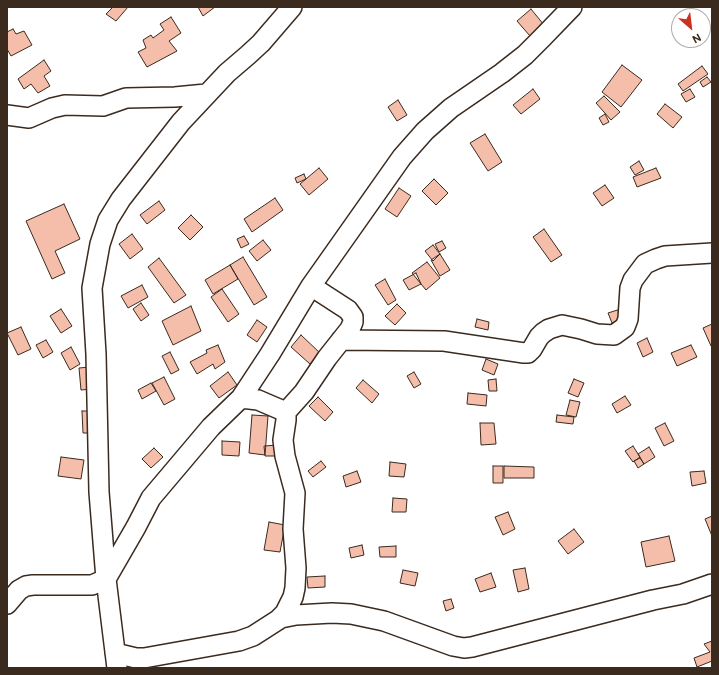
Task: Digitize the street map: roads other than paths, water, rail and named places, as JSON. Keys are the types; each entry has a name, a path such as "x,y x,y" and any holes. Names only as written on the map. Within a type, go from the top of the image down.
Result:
{"street":[{"path":"292,7 248,56 227,73 181,122 122,199 108,220 100,244 92,288 96,369 99,492 106,579 116,660 144,658 239,641 253,636 278,620 285,613 293,597 296,568 293,529 295,493 285,456 283,440 286,412 304,392 327,358 350,329 353,322 351,314 342,305 310,286"},
{"path":"7,604 19,590 26,586 92,585 106,579 151,498 211,427 241,398 270,354 310,286 402,157 425,131 451,108 502,73 525,54 572,7"},
{"path":"7,114 29,118 52,108 64,105 104,106 131,98 175,97 206,94"},
{"path":"341,340 444,341 528,353 543,333 549,329 562,326 581,329 597,334 614,335 625,327 628,319 630,288 633,280 645,264 665,256 712,253"},
{"path":"241,398 258,400 286,412"},
{"path":"278,620 296,615 332,613 351,614 384,621 452,646 468,648 653,600 683,594 712,584"}]}
